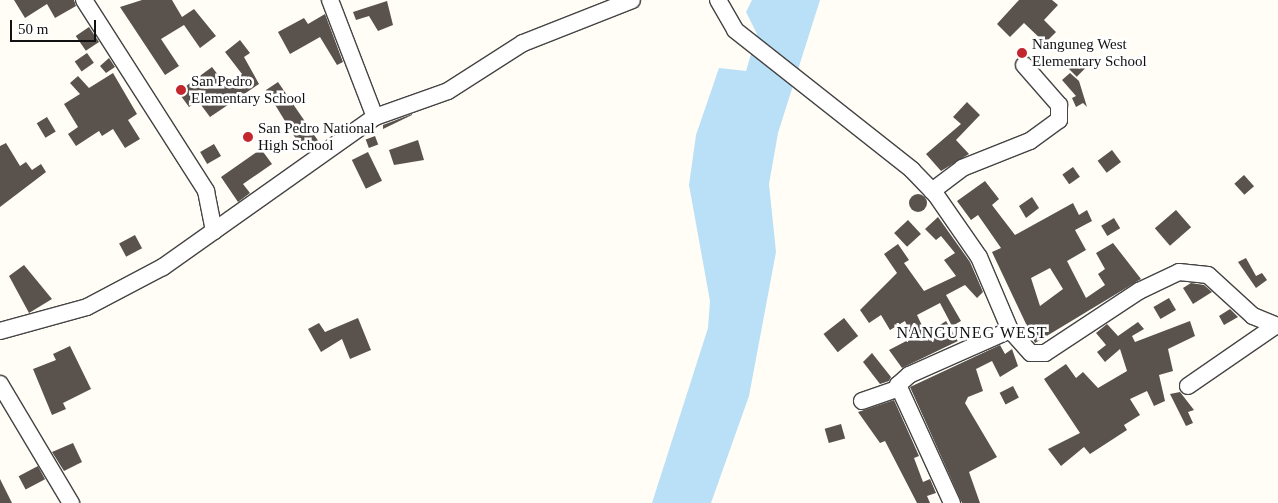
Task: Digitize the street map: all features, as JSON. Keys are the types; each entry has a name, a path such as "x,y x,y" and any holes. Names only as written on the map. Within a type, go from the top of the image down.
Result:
{"street":[{"path":"84,0 206,191 214,231"},
{"path":"330,0 375,117"},
{"path":"0,331 87,307 163,267 375,117 448,91 523,43 632,0"},
{"path":"718,0 735,30 932,191 978,257 1010,330 1031,353 1046,353 1160,280 1198,271 1217,282 1253,316 1277,326"},
{"path":"932,191 962,168 1030,141 1059,120 1059,105 1024,66"},
{"path":"1188,386 1277,326"},
{"path":"862,401 899,388 909,375 1010,330"},
{"path":"0,384 71,503"},
{"path":"899,388 952,503"}],"water":[{"path":"752,0 820,0 778,133 769,184 776,252 749,396 711,503 652,503 708,328 710,301 689,185 696,135 719,68 746,71 757,34 746,12"}],"building":[{"path":"14,0 74,0 76,6 55,18 47,4 25,18"},
{"path":"142,0 172,0 182,17 194,9 216,36 200,48 184,25 161,39 179,66 165,75 120,7"},
{"path":"1019,0 1052,0 1058,5 1044,20 1056,32 1045,43 1024,23 1010,37 997,24"},
{"path":"387,1 393,25 378,31 369,16 356,20 353,12"},
{"path":"325,14 343,62 337,65 320,37 290,54 278,32 304,18 308,24"},
{"path":"89,27 99,42 86,51 76,36"},
{"path":"240,40 250,53 244,57 259,84 210,117 198,101 189,107 178,92 212,67 225,84 242,74 225,52"},
{"path":"87,53 94,63 82,71 75,62"},
{"path":"1081,57 1089,65 1077,77 1069,69"},
{"path":"109,58 115,67 106,73 100,66"},
{"path":"113,73 137,114 128,120 140,139 125,148 113,129 102,136 99,131 76,146 68,134 78,127 64,104 80,94 70,83 78,76 89,88"},
{"path":"1070,73 1079,81 1087,107 1083,103 1076,107 1072,98 1076,96 1062,80"},
{"path":"278,82 319,142 304,152 266,90"},
{"path":"967,102 980,115 956,140 969,154 941,171 926,154 961,124 953,117"},
{"path":"412,115 383,129 383,125"},
{"path":"47,117 56,132 45,138 37,123"},
{"path":"375,136 378,144 369,148 366,140"},
{"path":"418,140 424,160 394,165 389,150"},
{"path":"6,143 20,166 26,162 32,170 41,164 46,172 0,207 0,146"},
{"path":"214,144 221,156 207,164 200,152"},
{"path":"261,149 272,164 243,184 250,193 238,202 221,177"},
{"path":"1112,150 1121,162 1107,173 1098,161"},
{"path":"368,152 382,181 366,189 352,160"},
{"path":"1073,167 1080,177 1069,184 1062,174"},
{"path":"1244,175 1254,186 1244,195 1234,184"},
{"path":"985,181 999,199 992,205 1015,235 1073,203 1079,215 1087,210 1092,221 1075,230 1086,250 1067,261 1086,298 1105,285 1098,274 1105,269 1096,253 1113,243 1141,279 1035,343 992,252 1001,248 978,215 971,220 957,201","holes":["1050,268 1063,289 1040,306 1031,278"]},
{"path":"918,194 924,197 927,203 924,209 918,212 912,209 909,203 912,197"},
{"path":"1032,197 1039,208 1026,218 1019,206"},
{"path":"1176,210 1191,227 1170,246 1155,228"},
{"path":"938,217 970,262 983,292 977,298 965,285 946,295 961,321 952,326 940,303 917,315 926,334 946,321 958,341 902,368 889,350 912,338 905,321 890,330 881,315 869,323 860,310 897,273 884,254 898,244 909,260 904,263 924,291 956,276 944,260 955,253 941,236 936,240 925,229"},
{"path":"1114,218 1120,228 1107,236 1101,226"},
{"path":"908,220 921,234 907,247 894,233"},
{"path":"135,235 142,248 126,257 119,243"},
{"path":"1246,258 1256,276 1262,273 1267,280 1256,288 1238,262"},
{"path":"24,265 52,299 29,313 9,276"},
{"path":"1191,283 1204,285 1212,292 1193,304 1183,288"},
{"path":"1169,298 1176,310 1160,319 1153,307"},
{"path":"1230,309 1238,317 1224,325 1219,316"},
{"path":"358,318 371,350 350,359 342,339 321,352 308,329 319,323 325,332"},
{"path":"844,318 858,336 838,352 824,334"},
{"path":"1190,321 1195,336 1168,349 1173,371 1159,375 1165,401 1154,406 1147,391 1130,399 1140,415 1124,425 1127,430 1090,454 1084,447 1061,466 1048,449 1080,433 1044,379 1066,364 1076,378 1083,372 1098,388 1127,371 1120,349 1105,362 1097,352 1106,345 1096,333 1107,324 1118,336 1138,322 1144,329 1132,336 1135,342"},
{"path":"1000,345 1005,354 1012,349 1018,366 1000,377 992,361 976,369 983,391 968,397 965,403 997,457 969,472 980,503 962,503 910,387"},
{"path":"70,346 91,389 63,403 66,409 52,415 33,369 56,360 53,354"},
{"path":"872,353 891,377 889,381 880,384 863,362"},
{"path":"1013,386 1019,398 1006,404 1000,393"},
{"path":"1180,392 1194,410 1188,412 1193,423 1186,426 1170,394"},
{"path":"894,400 919,456 914,458 923,482 930,479 936,493 927,496 930,503 917,503 885,441 880,443 858,412"},
{"path":"841,424 845,438 829,443 825,429"},
{"path":"73,443 82,462 64,471 52,452"},
{"path":"38,466 45,479 26,490 19,476"},
{"path":"0,479 12,503 0,503"}],"place":[{"name":"Nanguneg West Elementary School","path":"1022,53"},
{"name":"San Pedro Elementary School","path":"181,90"},
{"name":"San Pedro National High School","path":"248,137"}],"district":[{"name":"NANGUNEG WEST","path":"972,333"}]}
